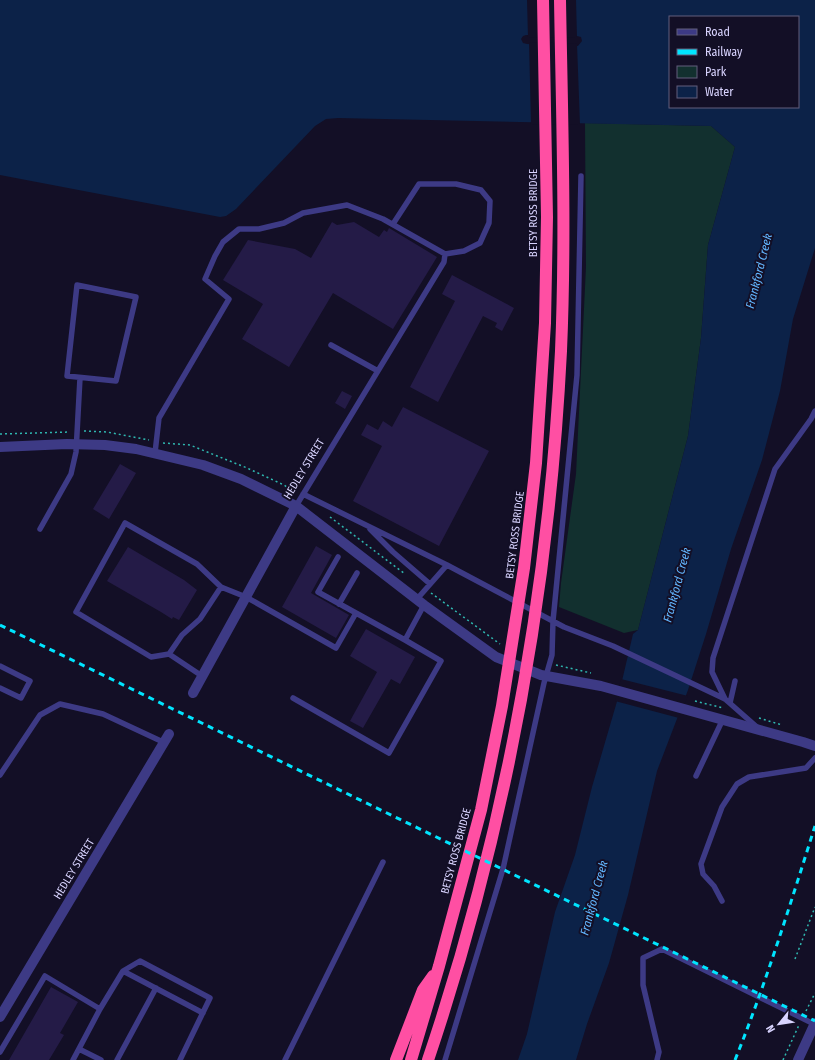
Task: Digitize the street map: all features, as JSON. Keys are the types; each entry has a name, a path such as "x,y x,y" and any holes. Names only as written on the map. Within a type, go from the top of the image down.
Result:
{"highway":[{"name":"BETSY ROSS BRIDGE","path":"411,1060 439,966 481,810 500,720 520,601 532,498 544,358 547,217 543,0"},
{"path":"428,1060 464,943 483,874 503,790 525,673 546,531 554,456 559,386 563,281 564,211 560,0"},
{"path":"396,1060 423,990 439,966"},
{"path":"432,1060 435,1041"}],"street":[{"path":"0,447 76,444 105,445 136,449 203,465 240,479 296,506 420,602 496,657 546,676 693,706 723,719 815,746"},
{"name":"HEDLEY STREET","path":"193,692 296,506"},
{"name":"HEDLEY STREET","path":"0,1017 166,738"},
{"path":"798,1060 815,1024"}],"lane":[{"path":"445,1060 503,869 552,655 553,621 577,375 581,176"},
{"path":"155,454 159,418 229,299 205,279 223,242 239,229 260,229 284,223 303,213 347,204 393,224 445,254 464,251 480,243 489,223 490,201 481,190 456,184 419,184 393,224"},
{"name":"HEDLEY STREET","path":"296,506 444,262 445,254"},
{"path":"77,285 136,297 116,381 80,378 67,376 77,285"},
{"path":"331,345 378,371"},
{"path":"40,529 71,474 76,444 80,378"},
{"path":"727,701 712,672 713,658 775,469 811,419 815,411"},
{"path":"303,494 447,565 564,627 613,646 727,701 761,730"},
{"path":"202,676 169,654 151,656 76,612 126,523 197,564 221,587 246,597 336,648 356,613"},
{"path":"366,525 393,552 430,584"},
{"path":"293,698 390,753 441,661 318,592 338,557"},
{"path":"404,640 420,602 430,584 447,565"},
{"path":"339,604 357,573"},
{"path":"169,654 182,635 200,619 221,587"},
{"path":"0,666 30,681 21,698 0,688"},
{"path":"727,701 735,681"},
{"path":"0,775 40,715 60,704 103,714 166,738"},
{"path":"696,776 723,719"},
{"path":"722,900 714,886 702,874 701,864 722,807 728,795 737,784 749,777 806,768 815,758"},
{"path":"285,1060 383,862"},
{"path":"657,1060 659,1052 643,985 643,958 662,949 815,1024"},
{"path":"73,1060 100,1009 123,971 140,961 210,998 180,1060"},
{"path":"123,971 203,1013"},
{"path":"0,1052 45,976 100,1009"},
{"path":"117,1060 156,988"},
{"path":"79,1049 101,1060"}],"path":[{"path":"693,706 742,713"},
{"path":"795,959 815,907"},
{"path":"783,1060 815,993"}],"green space":[{"path":"585,123 711,126 735,147 708,245 701,338 688,436 638,630 624,633 559,607 576,474 586,267"}],"water":[{"name":"Frankford Creek","path":"0,0 815,0 815,248 793,319 780,391 762,460 731,549 688,690 657,771 628,895 609,963 576,1060 518,1060 527,1034 555,912 575,855 592,787 618,698 633,634 638,630 688,436 701,338 708,245 735,147 711,126 338,118 326,119 315,126 236,209 226,216 220,217 0,175","holes":["526,35 581,37 582,41 578,46 527,44 523,43 521,39"]}],"pier":[{"path":"527,0 576,0 577,38 528,37"},
{"path":"529,42 577,44 580,125 531,124"},
{"path":"621,679 688,696 679,718 615,701"}],"building":[{"path":"332,222 337,225 354,222 379,237 384,230 387,232 389,228 437,257 393,329 333,293 289,367 242,339 263,304 223,280 248,240 295,249 311,258"},
{"path":"452,275 514,308 502,331 495,327 497,323 483,316 438,402 410,387 455,301 442,294"},
{"path":"342,391 352,396 345,409 335,403"},
{"path":"403,407 489,451 439,546 353,501 382,446 361,435 367,424 378,430 383,421 392,427"},
{"path":"120,464 136,473 109,519 93,509"},
{"path":"316,546 332,555 311,593 349,615 336,638 282,607"},
{"path":"128,547 184,580 197,590 179,620 173,617 172,619 107,581"},
{"path":"366,629 415,657 400,684 391,679 363,728 350,721 377,672 350,656"},
{"path":"51,987 78,1002 60,1033 64,1035 49,1060 9,1060"}],"railway":[{"path":"0,625 815,1021"},
{"path":"735,1060 767,973 815,826"}]}
